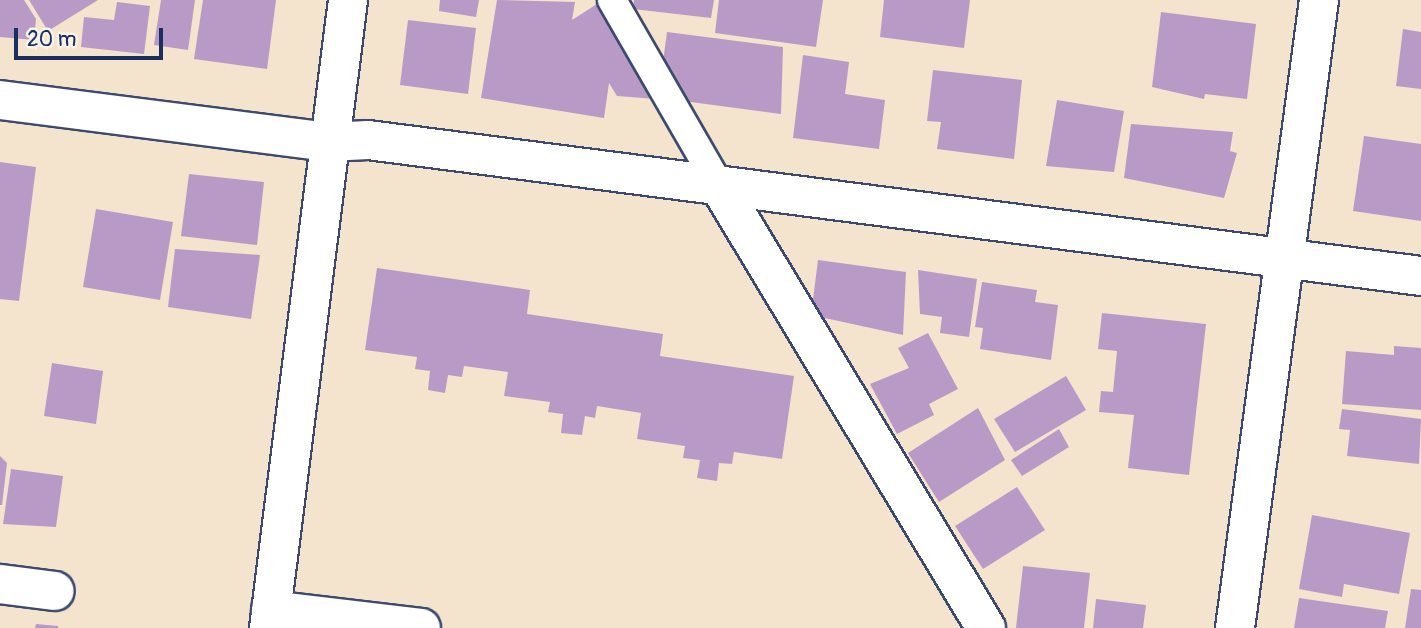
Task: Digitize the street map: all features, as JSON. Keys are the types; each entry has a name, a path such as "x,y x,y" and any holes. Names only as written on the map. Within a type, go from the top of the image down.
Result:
{"street":[{"path":"348,0 270,619 421,628"},
{"path":"1235,628 1285,257 1312,1"},
{"path":"0,100 329,142 368,141 1421,276"},
{"path":"720,187 986,628"},
{"path":"0,583 55,591"}],"lane":[{"path":"612,0 720,187"}],"building":[{"path":"0,0 24,0 36,19 34,40 0,37"},
{"path":"29,0 98,0 48,31"},
{"path":"161,0 195,0 188,50 154,45"},
{"path":"203,0 276,0 267,69 194,59"},
{"path":"440,0 479,0 476,17 439,11"},
{"path":"497,0 575,2 572,20 597,4 656,99 617,96 609,83 604,118 481,98"},
{"path":"634,0 714,0 711,18 633,9"},
{"path":"719,0 823,0 816,47 715,33"},
{"path":"884,0 970,0 964,48 880,37"},
{"path":"117,2 150,6 144,54 81,47 84,17 114,20"},
{"path":"1161,12 1256,24 1247,99 1205,94 1204,99 1152,87"},
{"path":"408,20 476,28 468,94 400,85"},
{"path":"1403,29 1421,32 1421,89 1396,86"},
{"path":"667,32 783,47 781,114 683,101 662,69"},
{"path":"803,55 849,62 845,94 885,100 879,149 793,138"},
{"path":"933,70 1022,80 1014,159 937,149 941,122 927,121"},
{"path":"1057,100 1124,111 1114,172 1046,166"},
{"path":"1131,124 1233,132 1230,151 1237,153 1224,198 1124,178"},
{"path":"1364,136 1421,144 1421,221 1353,211"},
{"path":"0,162 36,167 19,301 0,299"},
{"path":"189,174 264,182 257,245 181,236"},
{"path":"96,209 173,222 160,300 83,287"},
{"path":"175,249 260,255 251,319 168,307"},
{"path":"818,260 906,272 903,335 811,315"},
{"path":"377,268 530,290 527,314 663,334 660,356 794,376 782,459 734,452 732,464 719,463 717,481 697,478 700,460 683,458 685,446 637,439 641,413 597,406 595,418 585,416 582,435 561,433 563,414 548,412 550,402 504,396 508,372 464,366 462,377 448,375 445,393 428,390 430,371 415,369 417,357 365,350"},
{"path":"918,270 977,279 969,337 940,333 942,317 920,314"},
{"path":"982,282 1037,290 1035,302 1058,305 1051,360 980,349 983,328 975,327"},
{"path":"1102,313 1206,324 1189,475 1128,468 1134,415 1099,412 1101,391 1113,392 1117,351 1098,349"},
{"path":"928,333 958,389 929,404 934,415 897,434 870,384 909,368 898,348"},
{"path":"1394,346 1421,348 1421,410 1342,404 1346,351 1394,355"},
{"path":"52,363 103,371 96,424 44,416"},
{"path":"1066,376 1086,410 1015,452 994,419"},
{"path":"978,408 1005,460 939,502 908,453"},
{"path":"1342,409 1421,419 1419,464 1347,456 1350,430 1339,429"},
{"path":"1059,429 1069,447 1022,476 1011,460"},
{"path":"0,456 7,463 2,505 0,505"},
{"path":"11,469 63,476 56,527 3,524"},
{"path":"1017,487 1045,530 983,569 955,526"},
{"path":"1312,515 1410,533 1399,594 1344,584 1342,597 1299,589"},
{"path":"1023,566 1090,573 1084,628 1016,628"},
{"path":"1411,589 1421,590 1421,628 1405,628"},
{"path":"1299,598 1388,611 1385,628 1294,628"},
{"path":"1096,599 1146,605 1143,628 1093,628"},
{"path":"36,624 58,626 58,628 35,628"}]}
